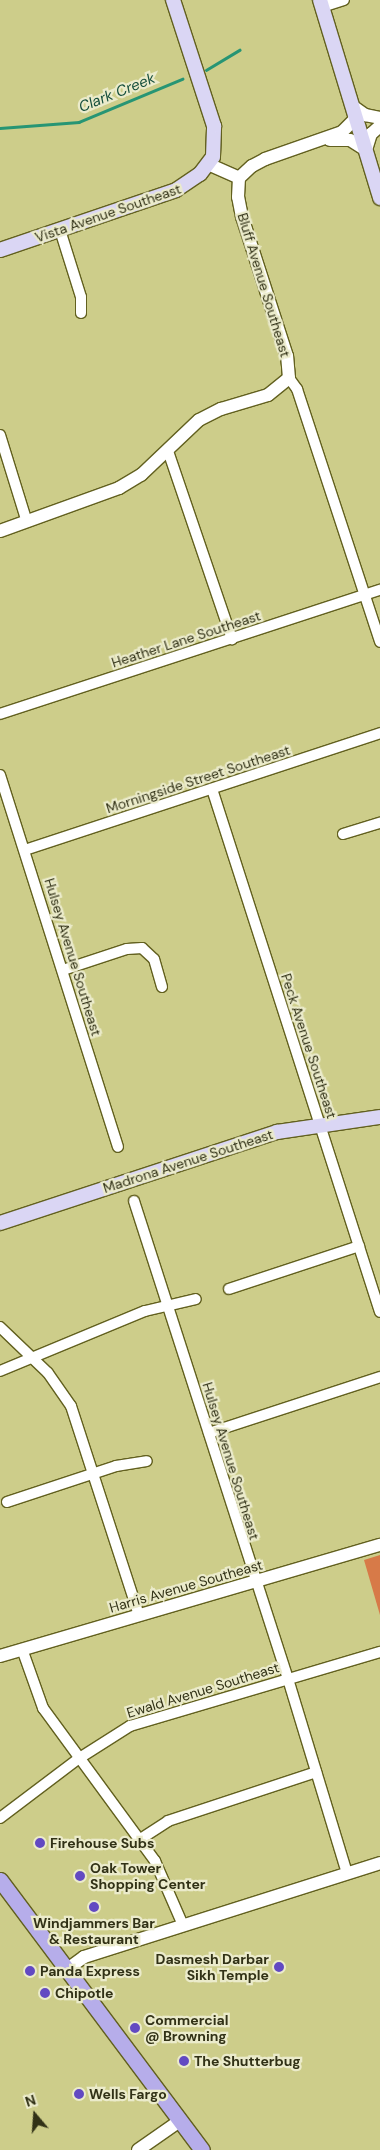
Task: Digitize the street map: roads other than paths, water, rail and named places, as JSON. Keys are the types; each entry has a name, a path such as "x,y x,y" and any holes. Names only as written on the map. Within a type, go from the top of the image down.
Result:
{"main road":[{"path":"173,0 214,126 215,146 208,164"},
{"path":"321,3 380,198"},
{"name":"Vista Avenue Southeast","path":"0,250 176,190 193,180 208,164"},
{"name":"Madrona Avenue Southeast","path":"0,1223 264,1136 319,1124 380,1117"},
{"path":"0,1880 202,2150"}],"street":[{"path":"321,3 344,0"},
{"path":"208,164 239,178 252,166 265,159 325,140 348,128 354,120 354,109 365,115 380,118"},
{"path":"325,140 350,140 366,150 371,134 380,126"},
{"name":"Bluff Avenue Southeast","path":"239,178 238,198 242,217 287,356 289,378 297,389 380,642"},
{"path":"60,230 81,297 81,313"},
{"path":"0,531 119,488 168,451 199,420 220,409 268,395 289,378"},
{"path":"0,435 27,522"},
{"path":"168,451 232,639"},
{"name":"Heather Lane Southeast","path":"0,714 380,590"},
{"name":"Morningside Street Southeast","path":"25,850 380,733"},
{"name":"Hulsey Avenue Southeast","path":"0,775 118,1147"},
{"name":"Peck Avenue Southeast","path":"212,789 380,1312"},
{"path":"342,834 380,823"},
{"path":"63,970 127,949 142,948 154,959 162,987"},
{"name":"Hulsey Avenue Southeast","path":"134,1201 209,1433 254,1581 288,1679 347,1873"},
{"path":"229,1289 358,1246"},
{"path":"0,1371 30,1357 167,1305 196,1299"},
{"path":"0,1327 48,1373 66,1396 94,1474 139,1615"},
{"path":"209,1433 380,1377"},
{"path":"7,1502 94,1474 147,1461"},
{"name":"Harris Avenue Southeast","path":"0,1656 380,1545"},
{"path":"22,1649 43,1708 155,1861 182,1925"},
{"name":"Ewald Avenue Southeast","path":"0,1818 78,1758 130,1726 380,1652"},
{"path":"138,1840 168,1821 316,1772"},
{"path":"66,1970 84,1957 380,1863"},
{"path":"138,2150 181,2120"}],"waterway":[{"name":"Clark Creek","path":"206,70 239,50"},
{"name":"Clark Creek","path":"0,128 79,122 182,79"}],"place":[{"name":"Firehouse Subs","path":"40,1843"},
{"name":"Oak Tower Shopping Center","path":"80,1876"},
{"name":"Windjammers Bar & Restaurant","path":"94,1907"},
{"name":"Dasmesh Darbar Sikh Temple","path":"279,1967"},
{"name":"Panda Express","path":"30,1971"},
{"name":"Chipotle","path":"45,1993"},
{"name":"Commercial @ Browning","path":"135,2028"},
{"name":"The Shutterbug","path":"184,2061"},
{"name":"Wells Fargo","path":"79,2094"}]}
